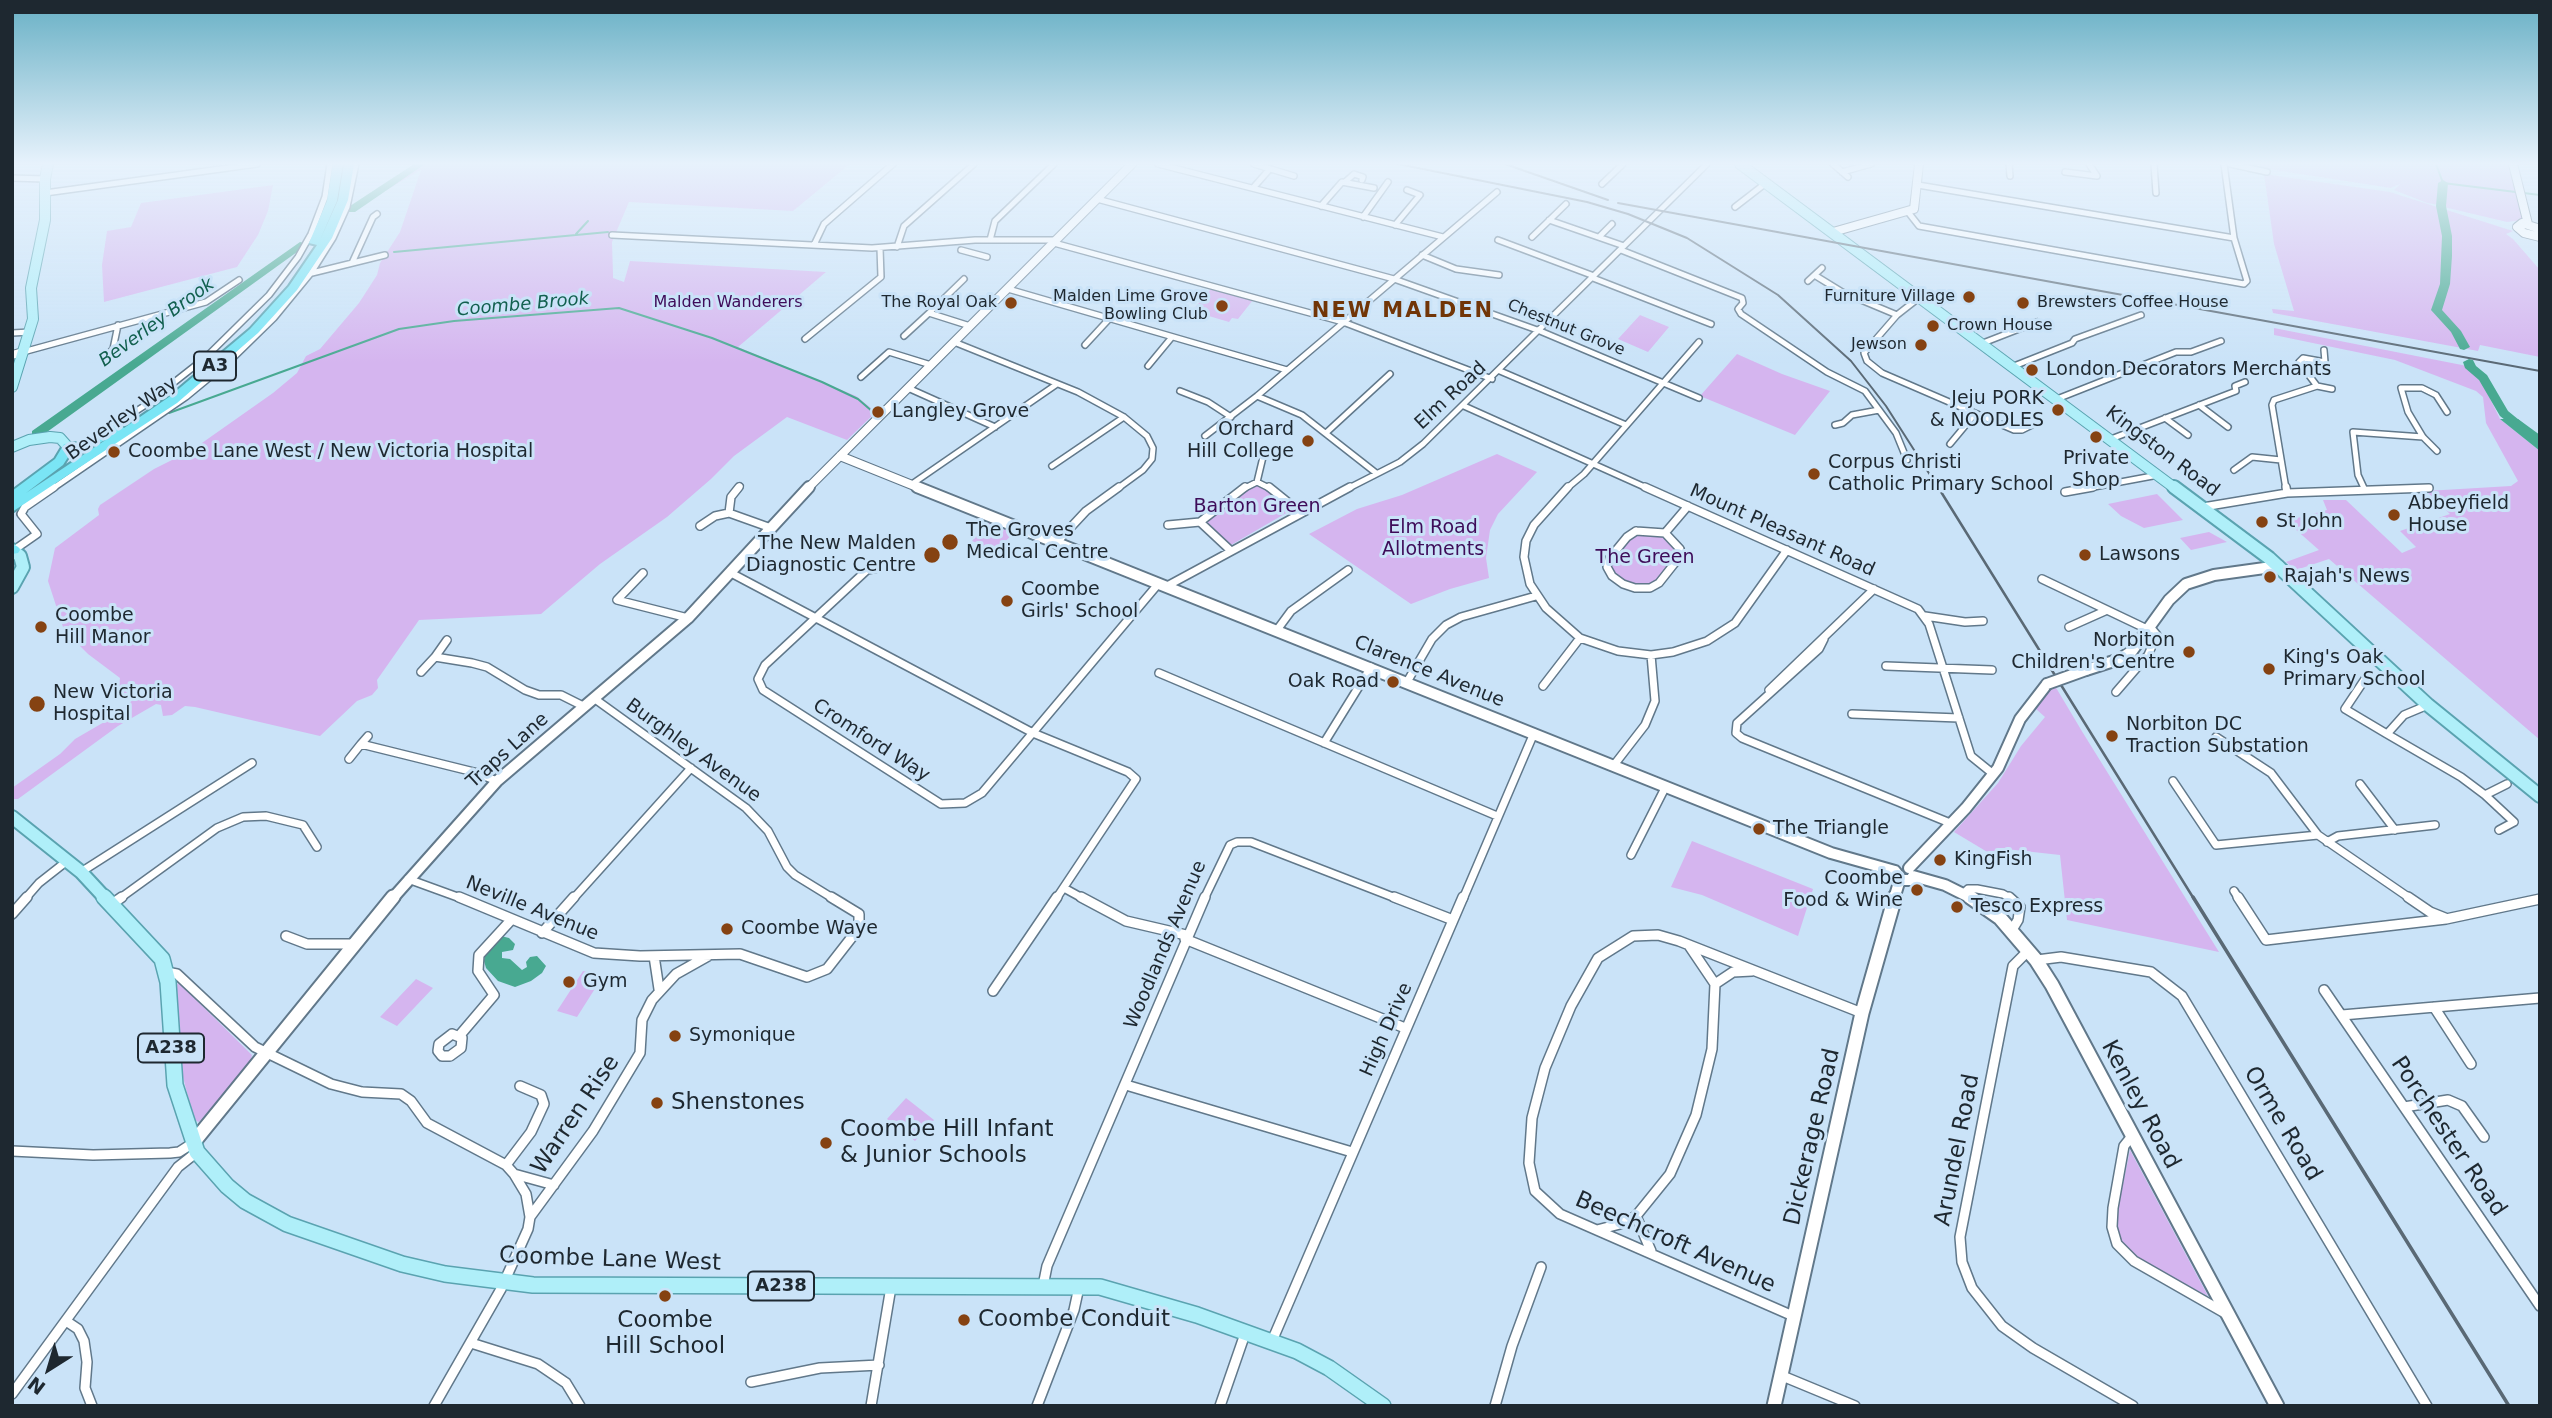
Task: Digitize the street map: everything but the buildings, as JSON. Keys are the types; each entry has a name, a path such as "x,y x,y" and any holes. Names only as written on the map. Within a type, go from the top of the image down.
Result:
{"highway":[{"name":"Beverley Way","path":"12,498 126,424 223,349 282,288 319,230"},
{"name":"Beverley Way","path":"12,510 173,400 254,331 293,288 330,230"},
{"path":"12,498 59,462 68,447 82,447 126,424"}],"main road":[{"path":"12,387 31,332 31,288 43,230"},
{"name":"Kingston Road","path":"1831,230 2279,566 2428,705 2540,796"},
{"path":"13,447 29,440 50,437 60,438 68,447"},
{"path":"12,587 23,567 13,549"},
{"name":"Coombe Lane West","path":"12,817 80,872 157,953 166,972 175,1085 182,1115 195,1147 216,1176 245,1200 300,1230 402,1264 504,1282 678,1287 1079,1286 1119,1290 1272,1341 1328,1368 1383,1406"}],"street":[{"name":"Beverley Way","path":"68,447 106,430 144,406 205,358 253,313 281,281 313,230"},
{"name":"Beverley Way","path":"13,549 37,534 21,514 25,507 146,426 205,382 274,318 311,273 336,230"},
{"path":"352,263 367,230"},
{"path":"814,246 821,230"},
{"path":"897,247 904,230"},
{"path":"990,240 993,230"},
{"name":"Traps Lane","path":"195,1147 354,944 408,879 497,781 688,618 879,416 1067,230"},
{"name":"Chestnut Grove","path":"1213,230 1394,279 1539,331 1699,398"},
{"path":"1416,230 1443,237"},
{"path":"1205,436 1257,396 1451,230"},
{"path":"1532,237 1539,230"},
{"path":"1579,230 1742,298 1743,303 1738,309 1741,314 1827,372 1861,388 1896,433 1907,460"},
{"path":"1599,237 1606,230"},
{"name":"Elm Road","path":"1163,585 1415,451 1492,379 1641,230"},
{"path":"1833,232 1840,230"},
{"path":"1943,230 2240,283 2247,281 2233,230"},
{"path":"2181,230 2234,239"},
{"path":"2523,230 2540,237"},
{"path":"612,235 880,248 975,240 1056,241 1343,322 1492,379"},
{"path":"970,251 975,240"},
{"path":"1498,240 1711,324"},
{"path":"805,339 881,277 880,248"},
{"path":"961,250 987,257"},
{"path":"311,273 385,255"},
{"path":"1422,255 1457,269 1499,275"},
{"path":"1808,282 1822,268"},
{"path":"1816,276 1842,292 1897,315"},
{"path":"904,337 964,279"},
{"path":"12,355 206,302 239,280"},
{"path":"1007,289 1287,370"},
{"path":"1920,297 1897,315 1864,353 1867,361 1882,373 2014,430 2022,430 2032,425"},
{"path":"929,313 970,326"},
{"path":"2014,366 2072,343 2075,339 2141,315"},
{"path":"1085,345 1109,319"},
{"path":"1983,344 2037,322"},
{"path":"105,357 113,349 118,325"},
{"path":"12,333 31,332"},
{"path":"1148,366 1172,337"},
{"path":"2057,399 2176,352 2191,352 2221,341"},
{"path":"954,342 1078,392 1124,416 1147,436 1153,448 1152,459 1143,470 1086,511 1057,542"},
{"path":"1699,342 1540,518 1526,541 1524,566 1536,596 1580,638 1618,651 1651,655 1673,652 1707,641 1735,623 1787,550"},
{"path":"2317,386 2299,362 2304,358 2325,362 2324,350"},
{"path":"861,377 889,352 931,365"},
{"path":"1500,371 1626,425"},
{"path":"1327,432 1391,374"},
{"path":"2111,439 2236,391 2235,386 2245,382"},
{"path":"840,456 912,484 1057,384"},
{"path":"2287,493 2274,400 2317,386 2332,389"},
{"path":"908,388 995,427"},
{"path":"2437,451 2423,437 2408,412 2400,388 2422,388 2436,395 2447,412"},
{"path":"1180,391 1208,402 1231,417"},
{"path":"1257,396 1302,415 1376,473"},
{"path":"2199,405 2228,427"},
{"name":"Mount Pleasant Road","path":"1464,406 1914,607 1925,616"},
{"path":"1835,425 1843,423 1852,415 1879,410"},
{"path":"1950,444 1975,414"},
{"path":"1052,466 1124,416"},
{"path":"2165,418 2188,435"},
{"path":"2364,488 2358,475 2353,432 2423,437"},
{"path":"1257,482 1263,457"},
{"path":"2234,470 2252,457 2281,460"},
{"path":"2065,492 2159,474"},
{"path":"1168,525 1200,522 1250,484 1257,482 1265,484 1300,512"},
{"name":"Clarence Avenue","path":"912,484 1831,853 1904,874"},
{"path":"729,513 731,498 740,486"},
{"path":"2203,507 2287,493 2364,488 2430,488"},
{"path":"1665,533 1688,506"},
{"path":"700,526 715,516 729,513 771,528"},
{"path":"1200,522 1230,550"},
{"path":"1636,531 1665,533 1680,548 1678,559 1659,583 1650,588 1635,588 1612,576 1607,567 1609,559 1627,537 1636,531"},
{"path":"815,619 867,570 893,565"},
{"path":"2150,629 2169,600 2192,581 2214,575 2279,566"},
{"path":"1277,630 1291,611 1348,570"},
{"path":"643,573 617,600 688,618"},
{"path":"731,573 1032,733 1128,772 1136,779 993,991"},
{"path":"2042,579 2105,611 2150,629 2157,635 2148,655 2116,692"},
{"path":"1032,733 1163,585"},
{"path":"1874,589 1824,639 1819,649 1737,723 1737,733 1742,738 1950,822"},
{"path":"1407,682 1432,639 1446,625 1461,617 1536,596"},
{"path":"2069,627 2105,611"},
{"path":"1983,621 1965,622 1925,616 1971,756 1992,773"},
{"name":"Cromford Way","path":"815,619 765,665 758,679 763,690 933,801 941,804 965,803 982,793 1032,733"},
{"name":"Dickerage Road","path":"1774,1406 1862,1013 1904,874 1978,794 2001,763 2020,719 2039,691 2047,684 2127,655 2150,629"},
{"path":"1543,686 1580,638"},
{"path":"421,672 447,640"},
{"path":"1614,765 1645,725 1655,701 1651,655"},
{"name":"Burghley Avenue","path":"435,656 487,667 525,690 539,695 561,695 590,703 691,768 754,815 768,831 787,867 795,875 859,914 859,928 842,950"},
{"path":"1886,666 1992,670"},
{"path":"1324,743 1371,667"},
{"path":"1159,673 1497,816"},
{"path":"2365,679 2345,709 2455,774 2485,795 2514,822 2499,830"},
{"path":"2387,734 2404,715 2428,705"},
{"path":"1852,713 1959,718"},
{"name":"High Drive","path":"1272,1341 1534,733"},
{"path":"349,758 368,736"},
{"path":"2216,737 2271,773 2318,835 2430,912 2446,919"},
{"path":"361,744 474,772 497,781"},
{"path":"80,872 252,763"},
{"path":"542,933 691,768"},
{"path":"2173,781 2216,845 2318,835"},
{"path":"2360,784 2395,830"},
{"path":"2485,795 2507,784"},
{"path":"1631,855 1665,786"},
{"path":"112,904 216,828 243,817 266,816 303,825 317,847"},
{"path":"2327,842 2338,836 2435,825"},
{"name":"Woodlands Avenue","path":"1043,1286 1047,1266 1126,1085 1185,937 1227,850 1233,843 1243,841 1452,920"},
{"path":"12,914 39,883 67,860"},
{"name":"Kenley Road","path":"1904,874 1964,893 1988,908 2012,930 2033,955 2277,1406"},
{"name":"Neville Avenue","path":"408,879 594,953 654,956 716,953 749,956 807,977 822,973 842,950"},
{"path":"1064,888 1126,921 1185,937 1405,1028"},
{"path":"1964,893 1968,889 1977,889 2003,894 2014,900 2020,907 2018,920 2012,930"},
{"path":"2234,891 2266,940 2446,919 2540,899"},
{"path":"460,1035 494,995 478,971 479,955 512,919"},
{"name":"Beechcroft Avenue","path":"1793,1316 1560,1214 1535,1191 1529,1163 1532,1118 1545,1068 1571,1006 1598,958 1633,936 1658,935 1862,1013"},
{"path":"286,936 307,944 354,944"},
{"path":"1597,1230 1620,1224 1636,1216 1670,1174 1696,1115 1712,1049 1715,984 1704,964 1689,946"},
{"name":"Warren Rise","path":"433,1406 504,1282 528,1229 530,1217 593,1131 640,1053 642,1020 659,989 684,968 716,953"},
{"name":"Arundel Road","path":"2033,955 2013,966 1960,1237 1962,1262 1972,1288 2002,1326 2033,1348 2133,1406"},
{"name":"Orme Road","path":"2033,955 2151,972 2182,996 2427,1406"},
{"path":"654,956 660,981 659,989"},
{"path":"1715,984 1732,972 1755,971"},
{"name":"Coombe Lane West","path":"166,972 177,974 255,1047 331,1084 355,1091 401,1094 411,1101 427,1123 506,1165"},
{"name":"Porchester Road","path":"2324,990 2540,1306"},
{"path":"2342,1015 2540,998"},
{"path":"2434,1007 2471,1065"},
{"path":"1126,1085 1352,1152"},
{"path":"520,1086 541,1095 544,1104 531,1132 506,1165 526,1194 530,1217"},
{"path":"2404,1107 2448,1100 2462,1106 2484,1138"},
{"path":"2132,1136 2124,1146 2113,1208 2112,1227 2117,1244 2134,1261 2229,1315"},
{"path":"12,1151 93,1155 170,1153 195,1147"},
{"path":"12,1394 195,1147"},
{"path":"514,1174 554,1185"},
{"path":"1636,1216 1651,1252"},
{"path":"1495,1406 1512,1346 1541,1267"},
{"path":"1037,1406 1074,1310 1079,1286"},
{"path":"872,1406 891,1287"},
{"path":"66,1321 78,1329 85,1341 85,1388 92,1406"},
{"path":"1220,1406 1246,1331"},
{"path":"471,1343 538,1364 566,1383 580,1406"},
{"path":"751,1382 820,1368 879,1365"},
{"path":"1780,1375 1855,1406"}],"green space":[{"path":"260,230 237,267 104,302 102,265 107,231"},
{"name":"Malden Wanderers","path":"617,230 612,242 613,278 624,282 630,261 826,272 738,347 856,396 876,412 847,440 787,417 734,456 667,517 600,564 541,614 419,620 377,680 378,688 372,695 357,701 320,736 195,707 185,706 172,715 163,716 161,705 156,704 118,726 18,799 12,799 12,788 60,754 75,739 106,721 138,696 134,692 118,694 120,678 88,654 64,630 48,581 55,548 99,515 100,505 154,469 192,450 297,373 306,356 320,349 359,303 400,232"},
{"path":"2272,230 2513,231 2506,234 2540,270 2540,357 2480,345 2478,351 2273,313 2272,309 2294,311"},
{"name":"Malden Lime Grove Bowling Club","path":"1211,289 1253,300 1238,319 1232,318 1229,322 1192,311"},
{"path":"1640,315 1669,327 1648,352 1618,339"},
{"path":"2274,328 2467,366 2480,378 2500,419 2540,451 2540,740 2329,559 2296,570 2286,562 2319,550 2286,521 2327,510 2323,500 2346,500 2402,553 2416,547 2400,531 2450,514 2426,491 2511,486 2518,481 2486,423 2483,397 2476,391 2395,360 2274,335"},
{"path":"1737,354 1830,391 1795,435 1700,396"},
{"name":"Elm Road Allotments","path":"1497,454 1537,472 1498,514 1490,530 1486,558 1489,578 1411,604 1309,534 1357,509 1402,495"},
{"name":"Barton Green","path":"1257,484 1263,485 1289,508 1288,512 1231,545 1205,522"},
{"path":"2157,494 2183,520 2144,528 2121,516 2108,504"},
{"path":"989,522 1014,532 994,554 975,546 977,543 972,541"},
{"name":"The Green","path":"1636,531 1665,533 1680,549 1659,583 1635,588 1612,576 1609,559"},
{"path":"2209,532 2227,542 2191,550 2180,538"},
{"path":"2055,686 2219,952 2067,920 2060,855 2006,849 2007,858 1994,856 1954,832 1998,783 2021,746 2045,717 2036,709 2048,690"},
{"path":"1692,841 1813,889 1798,936 1702,895 1671,887"},
{"path":"583,971 603,976 577,1017 557,1011"},
{"path":"416,979 433,988 397,1026 380,1017"},
{"path":"179,983 252,1055 249,1065 199,1122 194,1120 182,1073 176,985"},
{"path":"906,1098 934,1120 915,1141 887,1119"},
{"path":"2130,1150 2208,1296 2134,1258 2120,1242 2118,1209"}],"shaded area":[{"path":"2500,419 2518,419 2540,435 2540,451"},
{"path":"501,936 509,938 515,944 513,950 502,952 502,958 510,959 522,970 527,967 526,962 530,957 537,956 546,966 542,973 515,987 498,981 486,968 484,961 485,955"}],"waterway":[{"path":"576,234 580,230"},
{"path":"2446,230 2445,284 2436,310 2456,331 2464,347"},
{"path":"394,252 608,232"},
{"name":"Beverley Brook","path":"36,434 300,245"},
{"name":"Coombe Brook","path":"169,413 399,329 454,321 619,308 712,338 822,382 858,399 873,412"},
{"path":"2469,362 2471,368 2483,378 2504,413 2540,444"}],"railway":[{"path":"1668,230 1687,238 1778,295 1851,361 1886,406 1939,489"},
{"path":"1767,230 2540,371"},
{"path":"1938,487 2194,899"},
{"path":"2193,897 2509,1406"}],"place":[{"name":"Furniture Village","path":"1969,297"},
{"name":"The Royal Oak","path":"1011,303"},
{"name":"Brewsters Coffee House","path":"2023,303"},
{"name":"Malden Lime Grove Bowling Club","path":"1222,306"},
{"name":"Crown House","path":"1933,326"},
{"name":"Jewson","path":"1921,345"},
{"name":"London Decorators Merchants","path":"2032,370"},
{"name":"Jeju PORK & NOODLES","path":"2058,410"},
{"name":"Langley Grove","path":"878,412"},
{"name":"Private Shop","path":"2096,437"},
{"name":"Orchard Hill College","path":"1308,441"},
{"name":"Coombe Lane West / New Victoria Hospital","path":"114,452"},
{"name":"Corpus Christi Catholic Primary School","path":"1814,474"},
{"name":"Abbeyfield House","path":"2394,515"},
{"name":"St John","path":"2262,522"},
{"name":"The Groves Medical Centre","path":"950,542"},
{"name":"The New Malden Diagnostic Centre","path":"932,555"},
{"name":"Lawsons","path":"2085,555"},
{"name":"Rajah's News","path":"2270,577"},
{"name":"Coombe Girls' School","path":"1007,601"},
{"name":"Coombe Hill Manor","path":"41,627"},
{"name":"Norbiton Children's Centre","path":"2189,652"},
{"name":"King's Oak Primary School","path":"2269,669"},
{"name":"Oak Road","path":"1393,682"},
{"name":"New Victoria Hospital","path":"37,704"},
{"name":"Norbiton DC Traction Substation","path":"2112,736"},
{"name":"The Triangle","path":"1759,829"},
{"name":"KingFish","path":"1940,860"},
{"name":"Coombe Food & Wine","path":"1917,890"},
{"name":"Tesco Express","path":"1957,907"},
{"name":"Coombe Waye","path":"727,929"},
{"name":"Gym","path":"569,982"},
{"name":"Symonique","path":"675,1036"},
{"name":"Shenstones","path":"657,1103"},
{"name":"Coombe Hill Infant & Junior Schools","path":"826,1143"},
{"name":"Coombe Hill School","path":"665,1296"},
{"name":"Coombe Conduit","path":"964,1320"}],"district":[{"name":"NEW MALDEN","path":"1403,312"}]}
